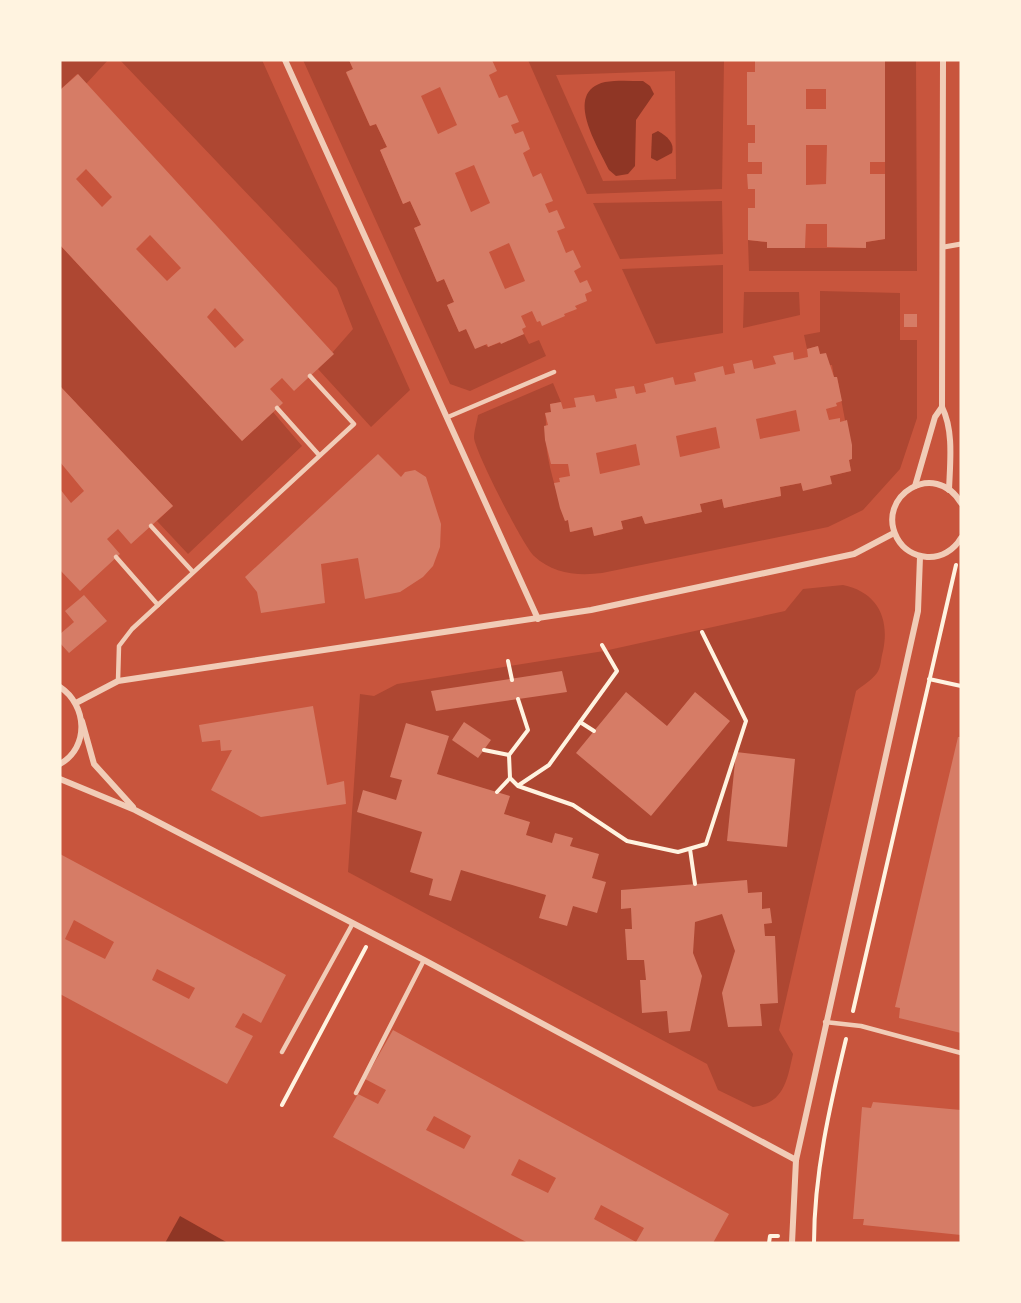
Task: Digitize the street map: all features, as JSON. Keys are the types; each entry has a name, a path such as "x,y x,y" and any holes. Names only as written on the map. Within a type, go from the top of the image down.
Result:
{"street":[{"path":"285,60 538,619"},
{"path":"943,60 942,407 946,415 950,438 949,490"},
{"path":"944,247 961,244"},
{"path":"915,486 935,417 942,407"},
{"path":"960,499 933,482 915,486 900,498 894,508 892,520 894,532 900,543 920,557 943,555 952,549 961,538"},
{"path":"76,703 118,681 538,619 855,554 894,532"},
{"path":"792,1243 796,1160 918,611 920,557"},
{"path":"60,687 76,703 94,764 135,810"},
{"path":"60,764 75,750 81,736 82,722"},
{"path":"60,779 135,810 424,960 796,1160"}],"lane":[{"path":"448,417 554,372"},
{"path":"118,681 119,646 158,604 354,424 310,376"},
{"path":"277,408 319,455"},
{"path":"151,526 193,572"},
{"path":"116,557 158,604"},
{"path":"282,1052 353,923"},
{"path":"356,1093 424,960"},
{"path":"825,1022 850,1024 961,1053"}],"path":[{"path":"814,1243 820,1171 830,1107 957,562"},
{"path":"518,699 528,730 509,755 510,778 518,786 573,805 627,841 678,852 706,844 746,721 702,632"},
{"path":"518,786 549,765 617,671 602,645"},
{"path":"508,662 512,680"},
{"path":"929,678 961,686"},
{"path":"580,722 594,731"},
{"path":"484,750 509,755"},
{"path":"497,792 510,778"},
{"path":"690,849 695,884"},
{"path":"282,1105 357,962"}],"shaded area":[{"path":"60,60 108,60 86,84 77,74 60,90"},
{"path":"120,60 262,60 410,390 371,427 318,369 353,329 337,288"},
{"path":"303,60 349,60 353,69 346,73 370,126 376,124 387,147 380,150 403,204 410,201 421,225 414,228 437,282 444,279 454,302 447,305 459,332 466,329 488,347 524,334 529,344 539,340 546,356 470,391 450,384"},
{"path":"528,60 724,60 722,189 587,194","holes":["675,71 676,179 603,181 556,75"]},
{"path":"885,60 916,60 917,271 749,271 748,240 767,242 768,248 865,248 866,242 885,239"},
{"path":"643,81 650,86 654,94 636,120 635,166 628,174 616,176 609,170 592,135 587,121 586,97 592,88 605,82"},
{"path":"658,131 670,140 673,149 672,153 657,161 651,158 652,134"},
{"path":"722,201 723,254 620,259 593,203"},
{"path":"60,245 242,441 273,412 302,446 188,554 157,521 173,506 60,386"},
{"path":"723,265 723,333 656,344 622,269"},
{"path":"820,291 900,293 900,340 917,340 917,418 900,469 863,510 828,527 602,573 584,574 558,570 549,567 534,556 500,498 482,461 474,435 478,415 553,383 561,402 550,404 551,412 545,413 547,452 565,521 568,520 571,532 592,527 595,536 623,529 621,521 642,516 645,524 701,512 700,504 722,499 724,508 781,496 780,487 801,483 803,490 830,476 851,471 849,460 852,458 837,377 834,377 832,365 829,365 820,354 818,346 807,349 804,335 820,332"},
{"path":"744,292 799,292 800,315 743,328"},
{"path":"843,585 855,588 872,600 882,617 885,639 878,671 856,691 779,1030 793,1054 786,1082 778,1096 771,1101 753,1107 718,1090 707,1064 348,872 360,694 374,696 397,684 604,651 785,611 803,589"},
{"path":"180,1216 228,1243 165,1243"}],"building":[{"path":"349,60 492,60 497,71 489,75 499,98 507,95 519,122 511,125 515,134 523,131 530,149 523,153 533,177 541,173 553,201 545,204 549,213 557,210 565,228 557,231 566,253 573,250 581,267 574,271 580,283 587,280 592,291 585,294 587,301 575,306 577,309 564,314 565,316 542,326 540,321 537,322 532,311 521,316 526,327 522,329 524,334 501,344 500,342 488,347 487,344 475,349 466,329 459,332 447,305 454,302 444,279 437,282 414,228 421,225 410,201 403,204 380,150 387,147 376,124 370,126 346,72 353,69","holes":["440,87 457,125 438,134 421,96","474,165 490,203 471,212 455,173","509,243 525,281 505,289 489,252"]},
{"path":"755,60 885,60 885,162 870,162 870,174 885,174 885,239 866,242 866,248 827,247 827,224 806,224 805,248 767,248 767,242 748,240 748,208 755,208 755,189 748,189 747,174 762,174 762,162 748,162 748,143 755,143 755,125 747,125 747,72 755,72","holes":["806,89 826,89 826,109 806,109","806,145 827,145 826,184 806,185"]},
{"path":"78,74 334,354 294,391 282,378 270,389 283,403 242,441 60,245 60,90","holes":["86,169 112,197 102,207 76,179","150,235 181,268 167,281 136,249","215,308 244,340 235,348 207,317"]},
{"path":"904,314 917,314 917,327 904,327"},
{"path":"818,346 820,354 826,353 834,377 837,377 842,401 836,403 837,406 826,409 829,420 840,418 840,422 847,420 852,445 852,459 849,460 851,471 830,476 832,484 803,491 801,483 780,487 781,496 724,508 722,499 700,504 702,512 645,524 642,516 621,521 623,529 594,536 592,527 570,532 568,520 565,521 560,508 554,483 560,482 559,478 570,476 568,464 551,464 545,440 544,426 548,425 545,413 551,412 550,404 561,402 563,409 576,407 574,398 594,395 596,402 617,398 615,389 634,386 636,394 646,392 644,384 673,377 675,385 696,381 694,373 723,366 725,375 735,373 733,364 752,360 754,369 776,364 773,356 793,352 794,360 808,357 807,349","holes":["796,410 800,431 760,439 756,419","716,427 720,448 680,457 676,436","636,444 640,465 600,474 596,453"]},
{"path":"60,386 173,506 131,544 118,529 107,539 120,554 80,591 60,570 60,489 71,503 84,491 60,462"},
{"path":"378,454 401,477 405,472 415,470 426,477 441,524 440,547 433,566 423,577 400,592 365,599 358,558 321,564 325,603 261,613 257,592 245,577"},
{"path":"84,595 107,621 69,653 60,643 60,634 74,622 65,611"},
{"path":"562,671 567,692 436,711 431,691"},
{"path":"626,692 667,726 695,692 730,721 651,816 576,753"},
{"path":"313,706 327,785 344,781 346,804 261,817 211,790 232,750 221,751 220,740 202,742 199,725"},
{"path":"464,722 491,740 478,758 452,740"},
{"path":"406,723 449,736 437,774 510,796 504,814 530,822 526,835 552,843 555,833 573,838 570,846 599,854 592,878 606,882 597,913 573,906 567,926 539,918 546,895 461,870 451,901 429,895 433,879 410,872 422,832 357,812 363,790 396,800 402,780 390,777"},
{"path":"958,737 961,737 961,1033 899,1018 900,1008 895,1007"},
{"path":"736,752 795,759 787,847 727,841"},
{"path":"60,854 286,975 261,1023 243,1013 235,1027 253,1036 227,1084 60,994","holes":["74,920 114,942 105,959 65,939","157,969 195,988 189,999 152,980"]},
{"path":"747,880 748,893 762,892 762,909 770,908 772,923 764,924 765,936 775,936 778,1003 760,1004 762,1026 728,1027 722,993 735,951 722,914 695,922 693,953 702,976 690,1031 669,1033 667,1011 642,1013 640,980 646,980 644,960 627,960 625,929 632,929 631,908 621,909 621,890"},
{"path":"393,1030 729,1214 713,1243 528,1243 333,1137 358,1094 378,1104 386,1090 365,1079","holes":["434,1116 471,1136 464,1149 426,1130","519,1159 556,1178 548,1193 511,1175","601,1205 644,1228 636,1242 594,1219"]},
{"path":"873,1102 961,1110 961,1235 863,1225 864,1219 853,1219 862,1107 871,1108"}]}
